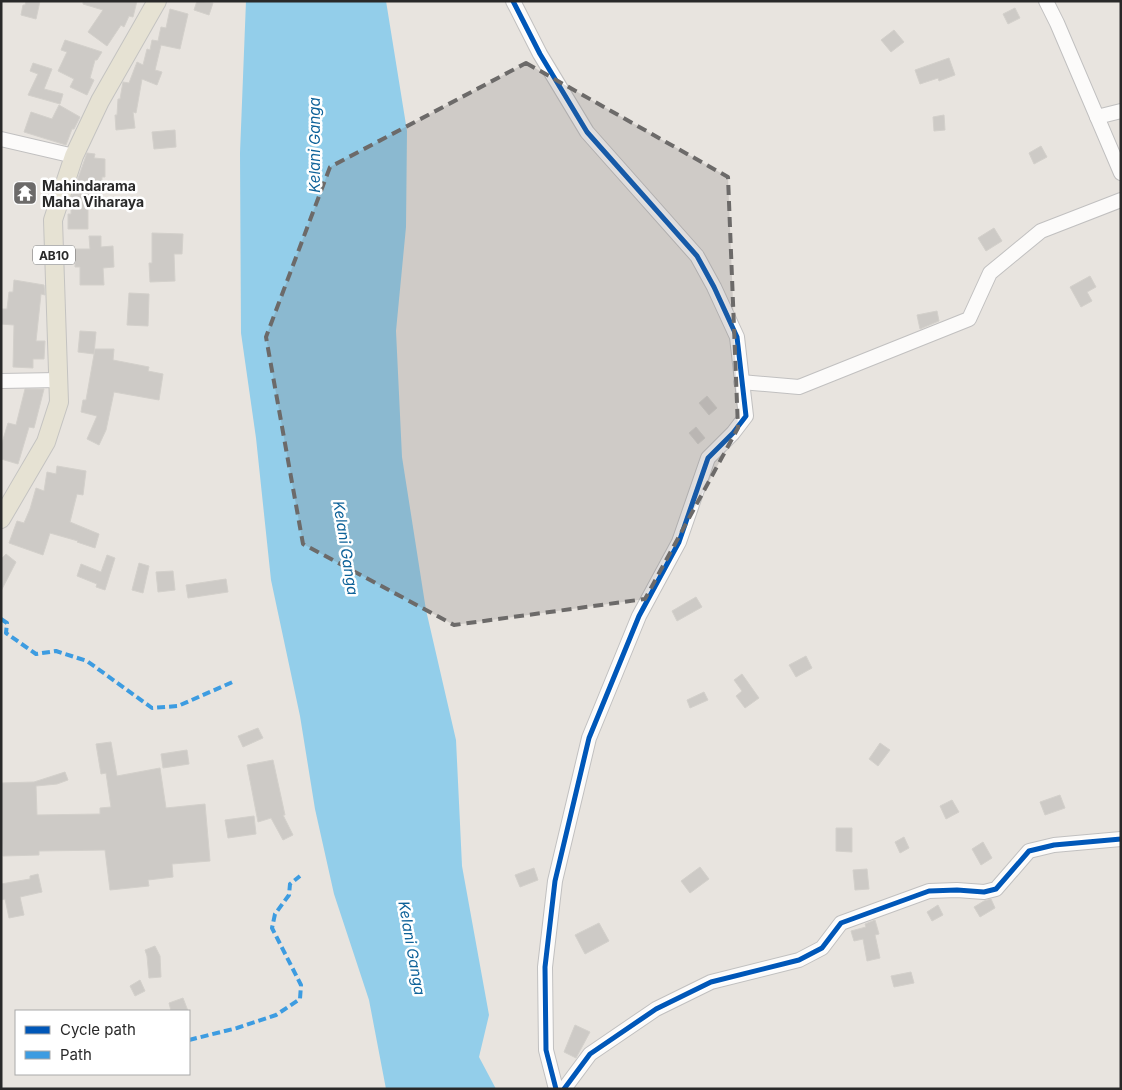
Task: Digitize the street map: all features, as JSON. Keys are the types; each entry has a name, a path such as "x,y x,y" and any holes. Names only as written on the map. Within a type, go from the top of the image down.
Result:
{"main road":[{"name":"AB10","path":"1,519 46,442 59,402 53,220 74,156 100,101 157,1"}],"street":[{"path":"513,1 540,54 587,132 697,256 714,287 737,337 746,416 733,434 708,458 679,542 639,616 589,738 555,881 546,967 546,1050 556,1089"},
{"path":"1046,1 1058,23 1121,173"},
{"path":"1097,117 1121,111"},
{"path":"1,139 74,156"},
{"path":"741,382 799,387 969,319 990,273 1041,231 1121,200"},
{"path":"1,381 58,380"},
{"path":"564,1089 590,1054 656,1009 711,982 799,960 822,948 841,923 929,891 957,890 984,892 996,889 1029,851 1054,845 1121,839"}],"highlighted area":[{"path":"526,63 728,177 738,428 645,599 454,625 303,544 266,337 330,167"}],"water":[{"name":"Kelani Ganga","path":"246,1 386,1 407,131 406,227 396,331 402,457 426,610 456,740 462,866 489,1015 479,1057 496,1089 386,1089 369,1000 334,894 315,809 300,716 271,580 256,438 241,333 240,153"}],"building":[{"path":"26,1 40,1 36,19 21,15"},
{"path":"83,1 137,1 133,17 129,16 124,27 121,25 107,46 88,32 103,10 83,4"},
{"path":"197,1 213,3 209,15 194,10"},
{"path":"1015,8 1020,18 1008,24 1003,14"},
{"path":"170,9 188,14 180,49 161,45 155,70 162,72 157,85 142,79 136,113 133,112 135,128 116,130 115,115 117,115 118,99 120,99 123,82 129,83 137,62 143,65 147,49 150,50 152,40 158,41 161,27 166,28"},
{"path":"894,30 904,42 891,52 881,40"},
{"path":"65,40 102,52 97,60 95,60 90,78 94,80 87,95 70,87 74,79 58,71 67,52 61,50"},
{"path":"949,58 955,75 939,81 938,78 920,84 915,70"},
{"path":"33,63 52,69 44,89 63,94 60,104 28,95 38,74 30,71"},
{"path":"59,105 80,117 74,129 72,129 66,145 24,132 31,112 52,119"},
{"path":"944,115 945,130 934,131 933,117"},
{"path":"175,130 176,147 154,149 152,132"},
{"path":"1041,146 1047,157 1034,164 1029,153"},
{"path":"87,153 95,154 94,158 105,159 105,177 102,177 101,206 88,205 88,229 68,229 68,214 71,214 71,198"},
{"path":"994,228 1002,241 986,251 978,238"},
{"path":"152,233 183,234 182,254 174,254 175,281 150,282 149,263 152,263"},
{"path":"89,236 101,236 101,247 113,246 114,267 103,268 104,285 80,285 80,267 75,267 75,249 90,249"},
{"path":"1090,276 1096,287 1087,292 1092,301 1081,307 1070,287"},
{"path":"14,280 44,285 45,295 41,294 36,341 45,341 44,359 33,359 33,368 13,367 14,325 1,324 2,309 7,309 9,292 13,292"},
{"path":"129,293 149,294 148,326 127,325"},
{"path":"937,311 939,321 920,329 917,315"},
{"path":"80,331 96,332 94,354 78,352"},
{"path":"95,349 114,349 113,360 149,367 148,371 163,374 159,400 114,392 106,430 99,445 87,439 97,416 81,412 83,400 86,400"},
{"path":"25,389 44,389 34,428 29,427 18,464 1,459 1,446 8,423 16,425"},
{"path":"707,396 717,408 709,415 699,403"},
{"path":"696,427 705,438 698,444 689,433"},
{"path":"57,466 86,471 83,495 77,494 70,522 99,534 95,548 50,533 43,555 9,543 17,521 24,523 36,488 44,491 47,472 56,474"},
{"path":"6,554 16,562 1,591 1,559"},
{"path":"107,555 115,558 105,590 96,587 97,584 77,576 81,564 101,572"},
{"path":"139,563 149,566 143,593 132,590"},
{"path":"173,571 175,590 158,592 156,572"},
{"path":"226,579 228,592 188,598 186,585"},
{"path":"696,597 702,607 677,621 672,611"},
{"path":"806,656 812,668 796,677 789,665"},
{"path":"742,674 759,698 745,708 736,696 742,691 734,680"},
{"path":"704,692 708,700 690,708 687,700"},
{"path":"258,728 263,738 243,747 238,736"},
{"path":"111,742 117,776 160,768 166,808 205,804 210,861 172,864 173,877 148,880 149,886 110,890 105,850 39,851 39,855 3,856 1,783 34,782 65,772 68,780 57,784 36,786 37,815 100,814 100,808 111,807 106,773 101,774 96,744"},
{"path":"880,743 890,750 878,766 869,759"},
{"path":"187,750 189,764 163,768 161,754"},
{"path":"273,760 285,815 283,815 293,835 283,840 271,818 258,822 247,765"},
{"path":"1060,795 1065,808 1045,815 1040,802"},
{"path":"952,800 959,812 946,819 940,806"},
{"path":"254,816 256,834 228,838 225,820"},
{"path":"836,828 852,828 852,852 836,851"},
{"path":"904,837 909,848 900,853 895,842"},
{"path":"983,842 992,858 981,865 972,849"},
{"path":"700,867 709,879 690,893 681,881"},
{"path":"534,868 538,880 520,887 515,875"},
{"path":"867,869 869,889 855,890 853,870"},
{"path":"38,874 42,892 20,897 24,915 9,918 5,899 1,900 1,884 30,879 30,876"},
{"path":"991,899 995,908 980,917 974,907"},
{"path":"938,905 943,915 932,921 927,912"},
{"path":"875,920 879,934 875,935 880,958 867,961 863,939 854,941 851,931 866,927 865,924"},
{"path":"599,923 609,941 585,954 575,935"},
{"path":"155,946 160,956 161,977 149,978 145,950"},
{"path":"911,972 914,983 894,987 891,976"},
{"path":"140,980 145,991 135,996 130,986"},
{"path":"183,998 188,1010 171,1010 169,1003"},
{"path":"575,1025 590,1032 576,1058 564,1052"}],"marked path":[{"path":"1,619 7,623 6,633 36,654 56,651 87,661 152,708 178,706 235,681"},
{"path":"190,1040 237,1028 276,1015 300,999 301,985 272,928 275,914 289,895 290,884 300,876"}],"cycle path":[{"path":"513,1 540,54 587,132 697,256 714,287 737,337 746,416 733,433 708,458 679,542 639,616 589,738 555,881 545,967 546,1050 556,1089"},
{"path":"564,1089 590,1054 656,1009 711,982 799,960 822,948 841,923 929,891 957,890 984,892 996,889 1029,851 1054,845 1121,839"}],"place":[{"name":"Mahindarama Maha Viharaya","path":"25,193"}]}
